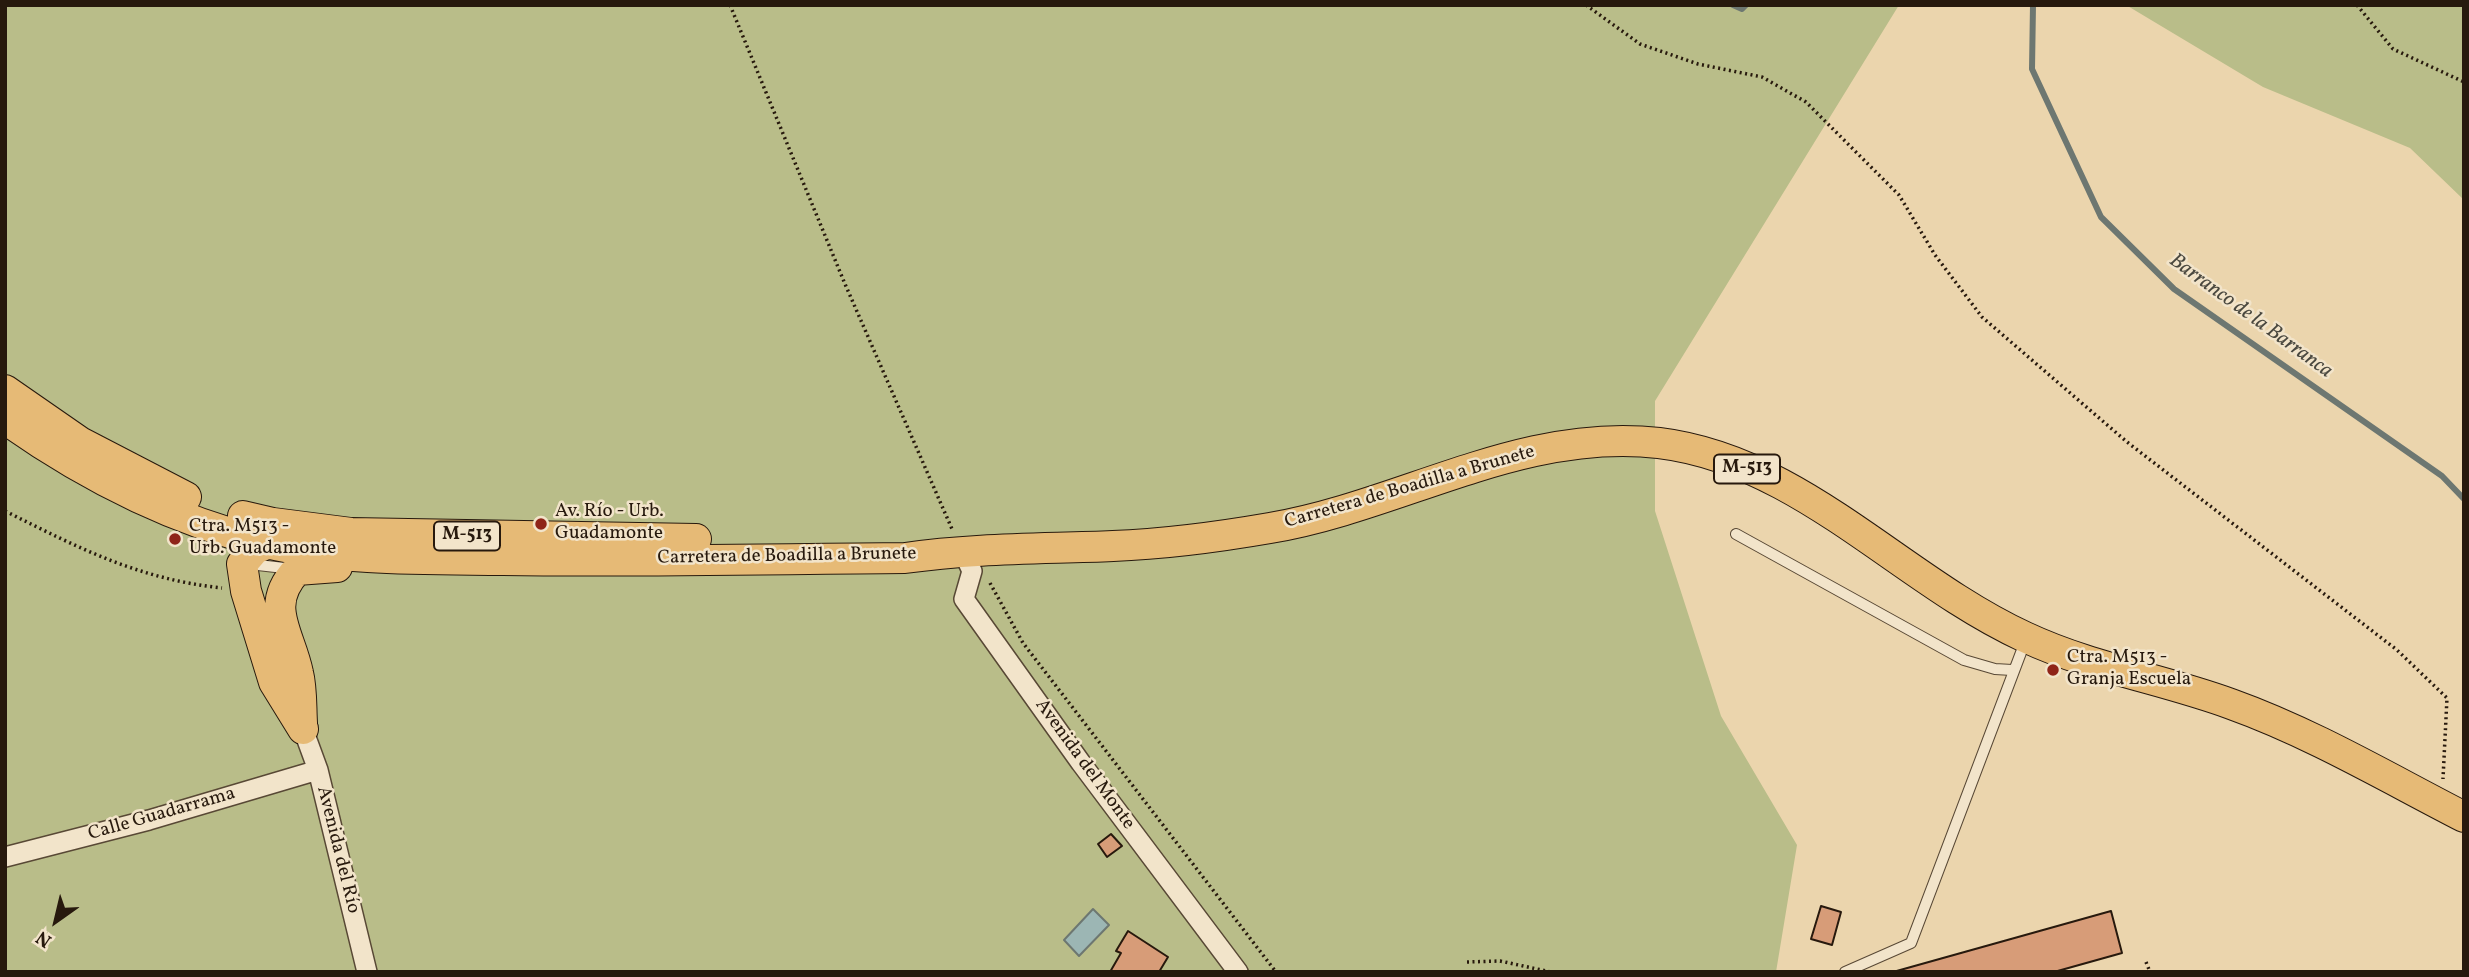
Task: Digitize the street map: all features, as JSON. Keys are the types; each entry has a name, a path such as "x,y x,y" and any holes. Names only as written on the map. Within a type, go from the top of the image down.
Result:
{"main road":[{"name":"M-513","path":"5,390 80,442 157,484 211,506 273,523 351,533 409,536 907,541 967,561"},
{"path":"5,400 110,468 177,503 276,563 299,674 303,729"},
{"name":"Carretera de Boadilla a Brunete","path":"5,419 87,472 276,563 320,552 568,561 905,558 967,561 1249,531 1318,517 1524,453 1594,442 1656,443 1698,451 1763,475 1802,496 1966,608 2026,638 2092,664 2227,702 2271,719 2453,812"},
{"name":"M-513","path":"5,433 101,491 183,530 246,587 276,563 517,568 568,561"},
{"path":"303,729 274,681 246,587 276,563 372,544 631,548 674,539"}],"street":[{"name":"Avenida del Monte","path":"967,561 964,599 1081,763 1238,972"},
{"name":"Avenida del Río","path":"303,729 317,771 367,972"},
{"name":"Calle Guadarrama","path":"5,858 317,771"}],"lane":[{"path":"1736,534 1964,660 1995,669 2012,670"},
{"path":"1845,972 1911,943 2026,638"}],"path":[{"path":"730,5 845,285 967,561 994,585 1031,654 1276,972"},
{"path":"1586,5 1640,44 1698,64 1762,77 1806,102 1899,195 1935,255 1982,317 2127,442 2397,650 2447,698 2453,812"},
{"path":"2357,5 2393,49 2464,82"},
{"path":"5,511 100,559 178,584 246,587"},
{"path":"1467,962 1500,961 1551,972"},
{"path":"2146,962 2150,972"}],"green space":[{"path":"5,5 1899,5 1655,401 1655,511 1721,716 1797,845 1776,972 5,972"},
{"path":"2126,5 2464,5 2464,200 2410,148 2263,87"}],"water":[{"path":"1093,909 1109,925 1079,956 1064,940"}],"building":[{"path":"1111,834 1122,846 1107,857 1098,844"},
{"path":"1821,906 1841,912 1832,945 1811,939"},
{"path":"2111,911 2122,953 2054,972 1893,972"},
{"path":"1128,931 1168,957 1159,972 1110,972 1121,953 1116,951"}],"waterway":[{"name":"Barranco de la Barranca","path":"1733,5 1742,9 1746,5"},
{"name":"Barranco de la Barranca","path":"2033,5 2032,69 2101,217 2174,289 2442,476 2464,499"}],"place":[{"name":"Av. Río - Urb. Guadamonte","path":"541,524"},
{"name":"Ctra. M513 - Urb. Guadamonte","path":"175,539"},
{"name":"Ctra. M513 - Granja Escuela","path":"2053,670"}]}
